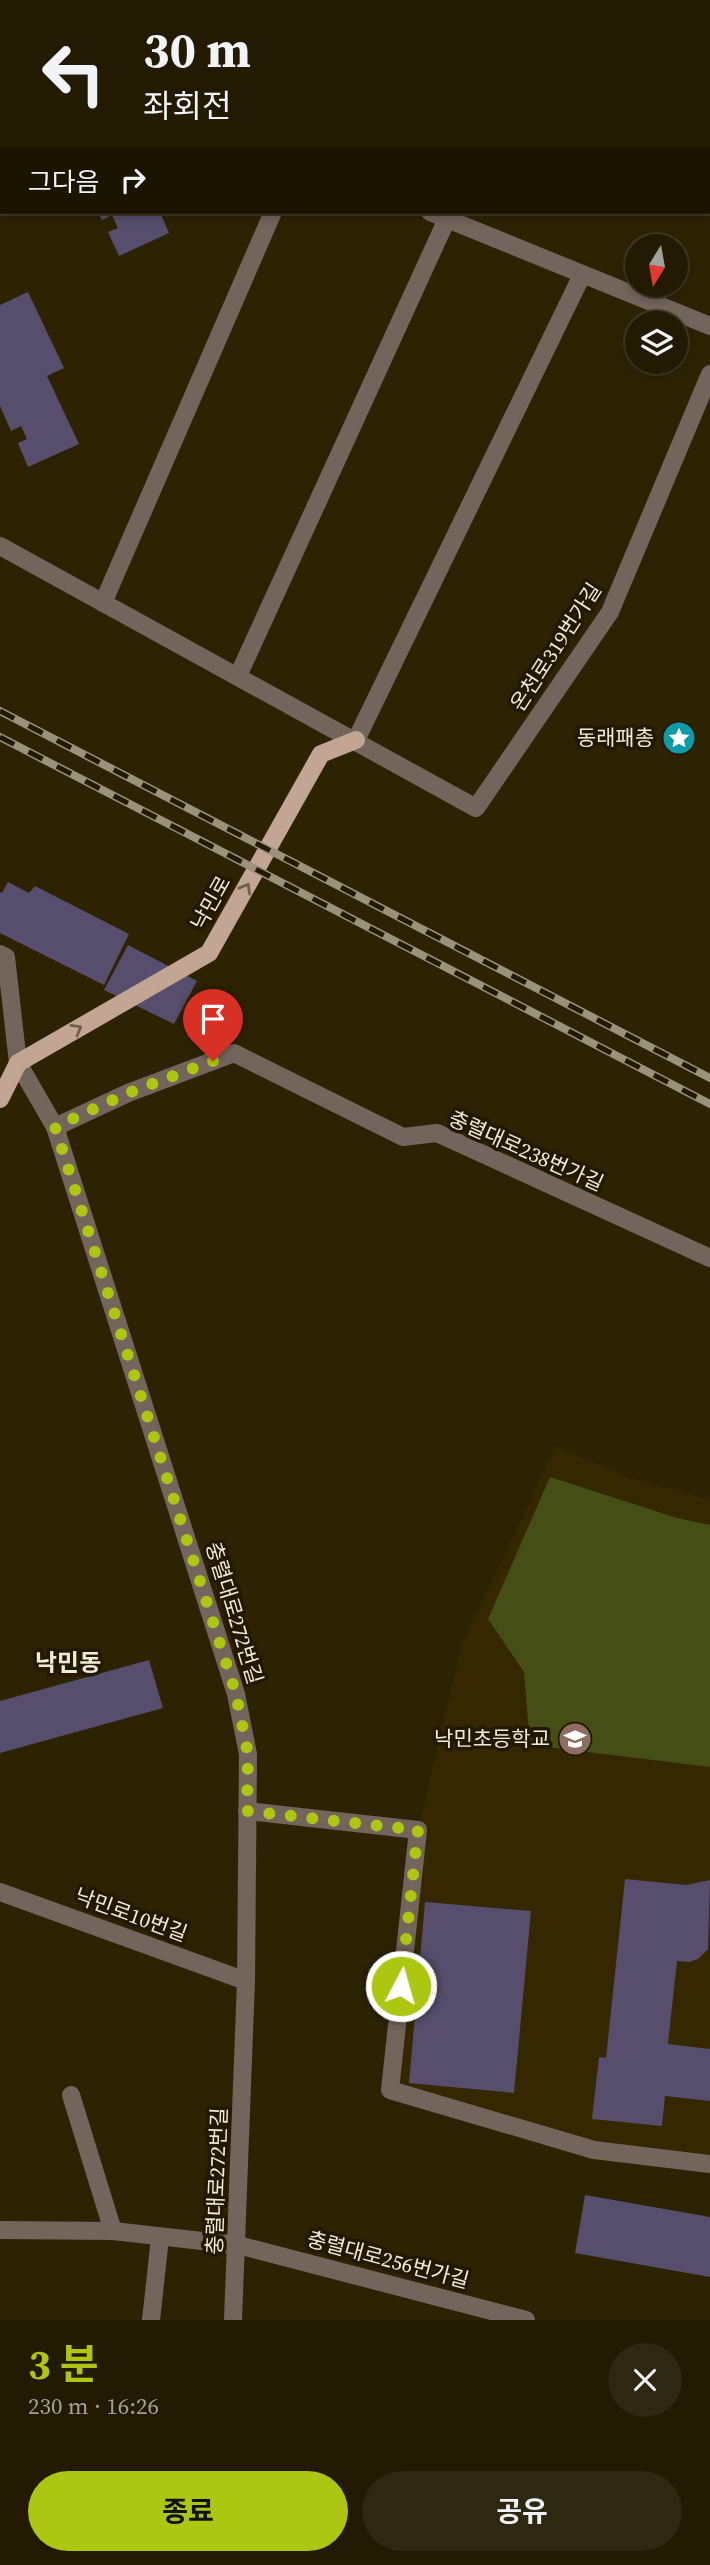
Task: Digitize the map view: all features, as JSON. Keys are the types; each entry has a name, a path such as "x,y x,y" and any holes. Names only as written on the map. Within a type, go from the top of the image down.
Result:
{"main road":[{"name":"낙민로","path":"18,1063 209,954 321,754 356,740"},
{"path":"0,1099 18,1063"}],"street":[{"path":"103,603 272,214"},
{"path":"238,676 438,215 710,326"},
{"path":"356,740 582,275"},
{"name":"온천로319번가길","path":"0,546 476,808 610,612 710,373"},
{"name":"충렬대로272번길","path":"0,954 6,957 18,1063 55,1127 236,1694 248,1754 246,1981 238,2245 233,2320"},
{"name":"충렬대로238번가길","path":"55,1127 128,1093 234,1053 403,1137 437,1133 710,1258"},
{"path":"247,1811 418,1830 390,2090 594,2150 710,2164"},
{"name":"낙민로10번길","path":"0,1892 246,1981"},
{"path":"71,2095 113,2231"},
{"name":"충렬대로256번가길","path":"0,2230 113,2231 238,2245 526,2320"},
{"path":"151,2320 160,2238"}],"shaded area":[{"name":"낙민초등학교","path":"556,1446 627,1477 710,1499 710,2164 594,2150 390,2090 418,1830 461,1647"}],"green space":[{"path":"550,1477 677,1518 710,1525 710,1767 530,1745 524,1672 488,1619"}],"building":[{"path":"99,214 161,214 169,233 119,256 108,232 118,228 112,215 102,220"},
{"path":"28,292 64,368 47,376 79,444 28,467 18,443 27,439 21,426 11,431 0,406 0,305"},
{"path":"8,882 29,893 35,886 129,934 104,985 0,933 0,892 2,893"},
{"path":"128,945 197,981 174,1024 104,990"},
{"path":"149,1660 163,1708 0,1753 0,1701"},
{"path":"625,1879 686,1885 710,1880 708,1949 698,1959 689,1962 677,1961 668,2044 710,2049 710,2101 665,2096 662,2126 592,2119 599,2057 606,2058"},
{"path":"425,1902 531,1911 514,2093 409,2083"},
{"path":"585,2195 710,2217 710,2277 575,2253"}],"railway":[{"path":"0,711 710,1078"},
{"path":"0,737 710,1104"}],"place":[{"name":"동래패총","path":"679,738"},
{"name":"낙민초등학교","path":"575,1739"}],"district":[{"name":"낙민동","path":"68,1663"}],"route":[{"path":"213,1061 128,1093 55,1127 236,1694 248,1754 247,1811 418,1830 401,1986"}]}
